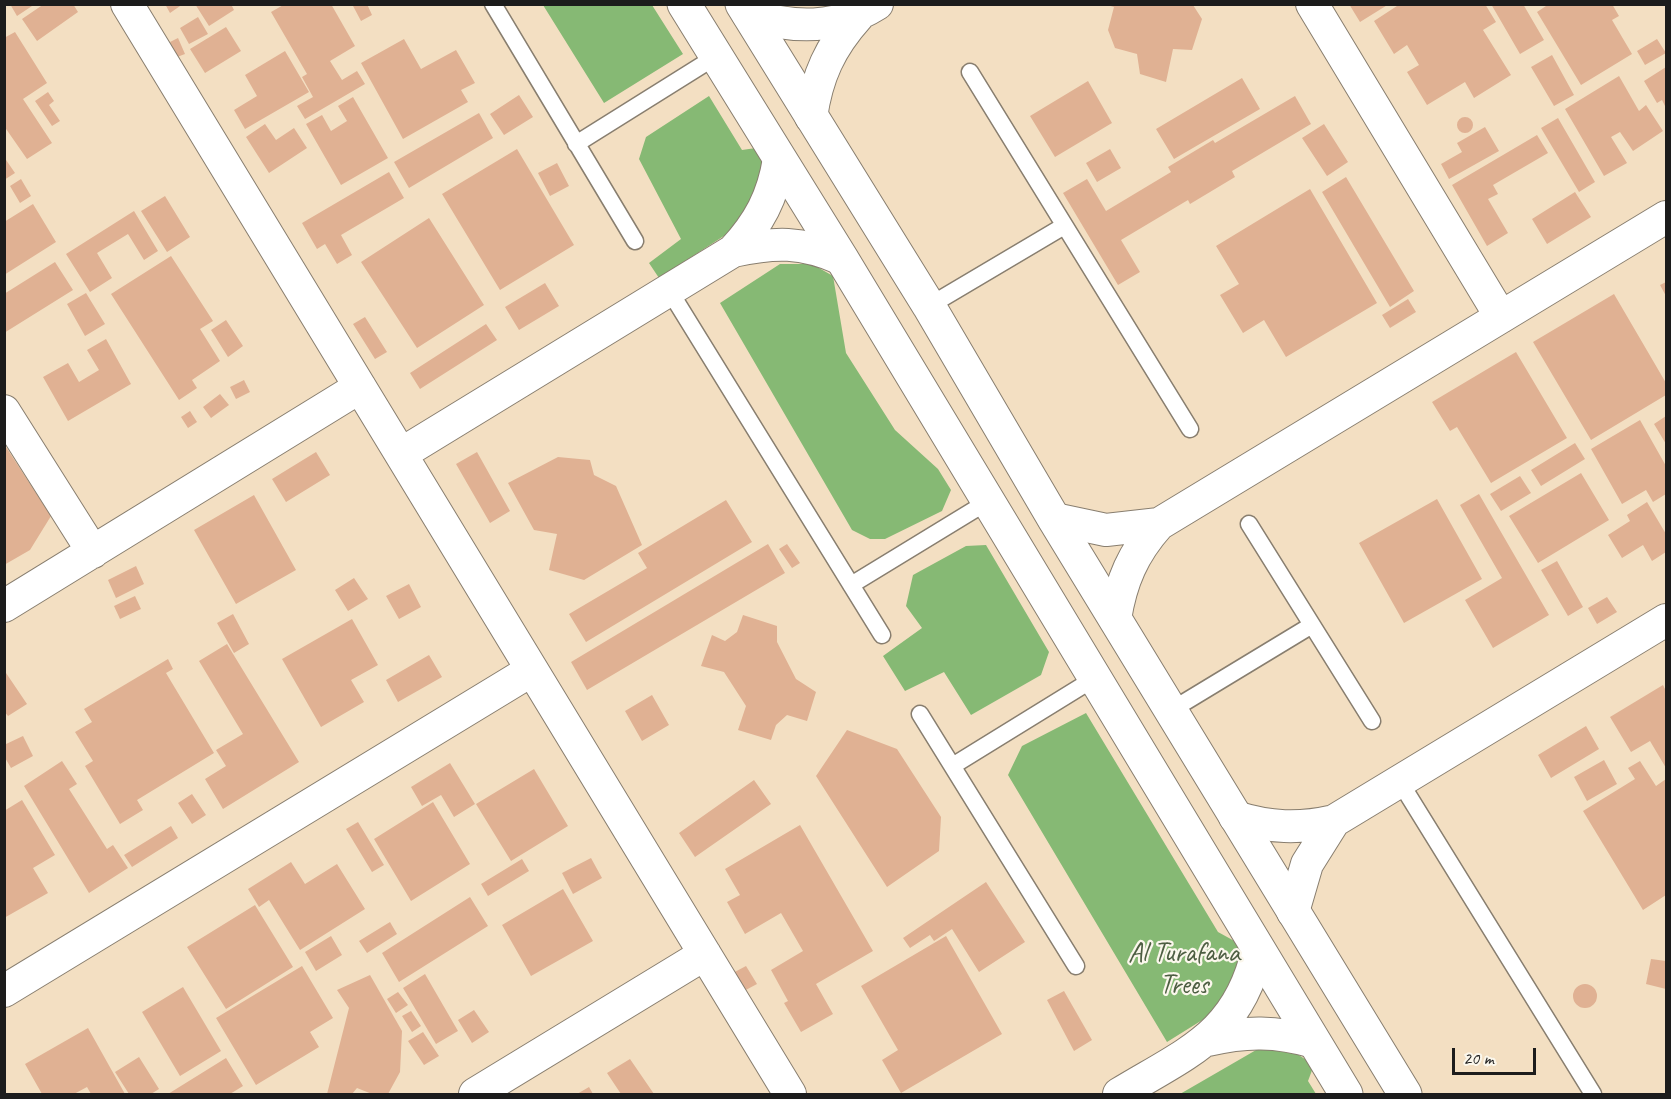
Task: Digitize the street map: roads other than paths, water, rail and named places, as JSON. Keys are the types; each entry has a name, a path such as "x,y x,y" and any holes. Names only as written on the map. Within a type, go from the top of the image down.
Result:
{"main road":[{"path":"684,4 842,259 1346,1095"},
{"path":"745,9 929,306 1054,519 1405,1095"}],"street":[{"path":"127,4 790,1095"},
{"path":"1312,4 1501,317"},
{"path":"745,9 774,23 802,26 830,24 868,10"},
{"path":"811,117 815,89 824,62 839,37 868,10"},
{"path":"401,454 733,251 751,231 765,209 775,184 779,159"},
{"path":"1115,619 1119,593 1128,567 1141,544 1159,524 1666,217"},
{"path":"733,251 789,243 816,248 842,259"},
{"path":"4,606 360,387"},
{"path":"4,411 93,552"},
{"path":"1054,519 1106,530 1159,524"},
{"path":"1235,817 1284,828 1334,821 1666,620"},
{"path":"4,991 532,669"},
{"path":"1293,912 1307,864 1334,821"},
{"path":"1119,1095 1208,1040 1226,1021 1241,999 1252,975 1258,949"},
{"path":"475,1095 705,954"},
{"path":"1208,1040 1234,1034 1262,1032 1289,1035 1314,1042"}],"lane":[{"path":"493,4 635,242"},
{"path":"576,144 716,57"},
{"path":"970,72 1190,429"},
{"path":"929,306 1064,226"},
{"path":"669,290 882,635"},
{"path":"851,585 987,502"},
{"path":"1250,524 1372,721"},
{"path":"1170,711 1312,625"},
{"path":"954,765 1095,678"},
{"path":"920,714 954,765 1076,966"},
{"path":"1400,782 1593,1095"}],"park label":[{"name":"Al Turafana Trees","path":"1184,970"}]}
